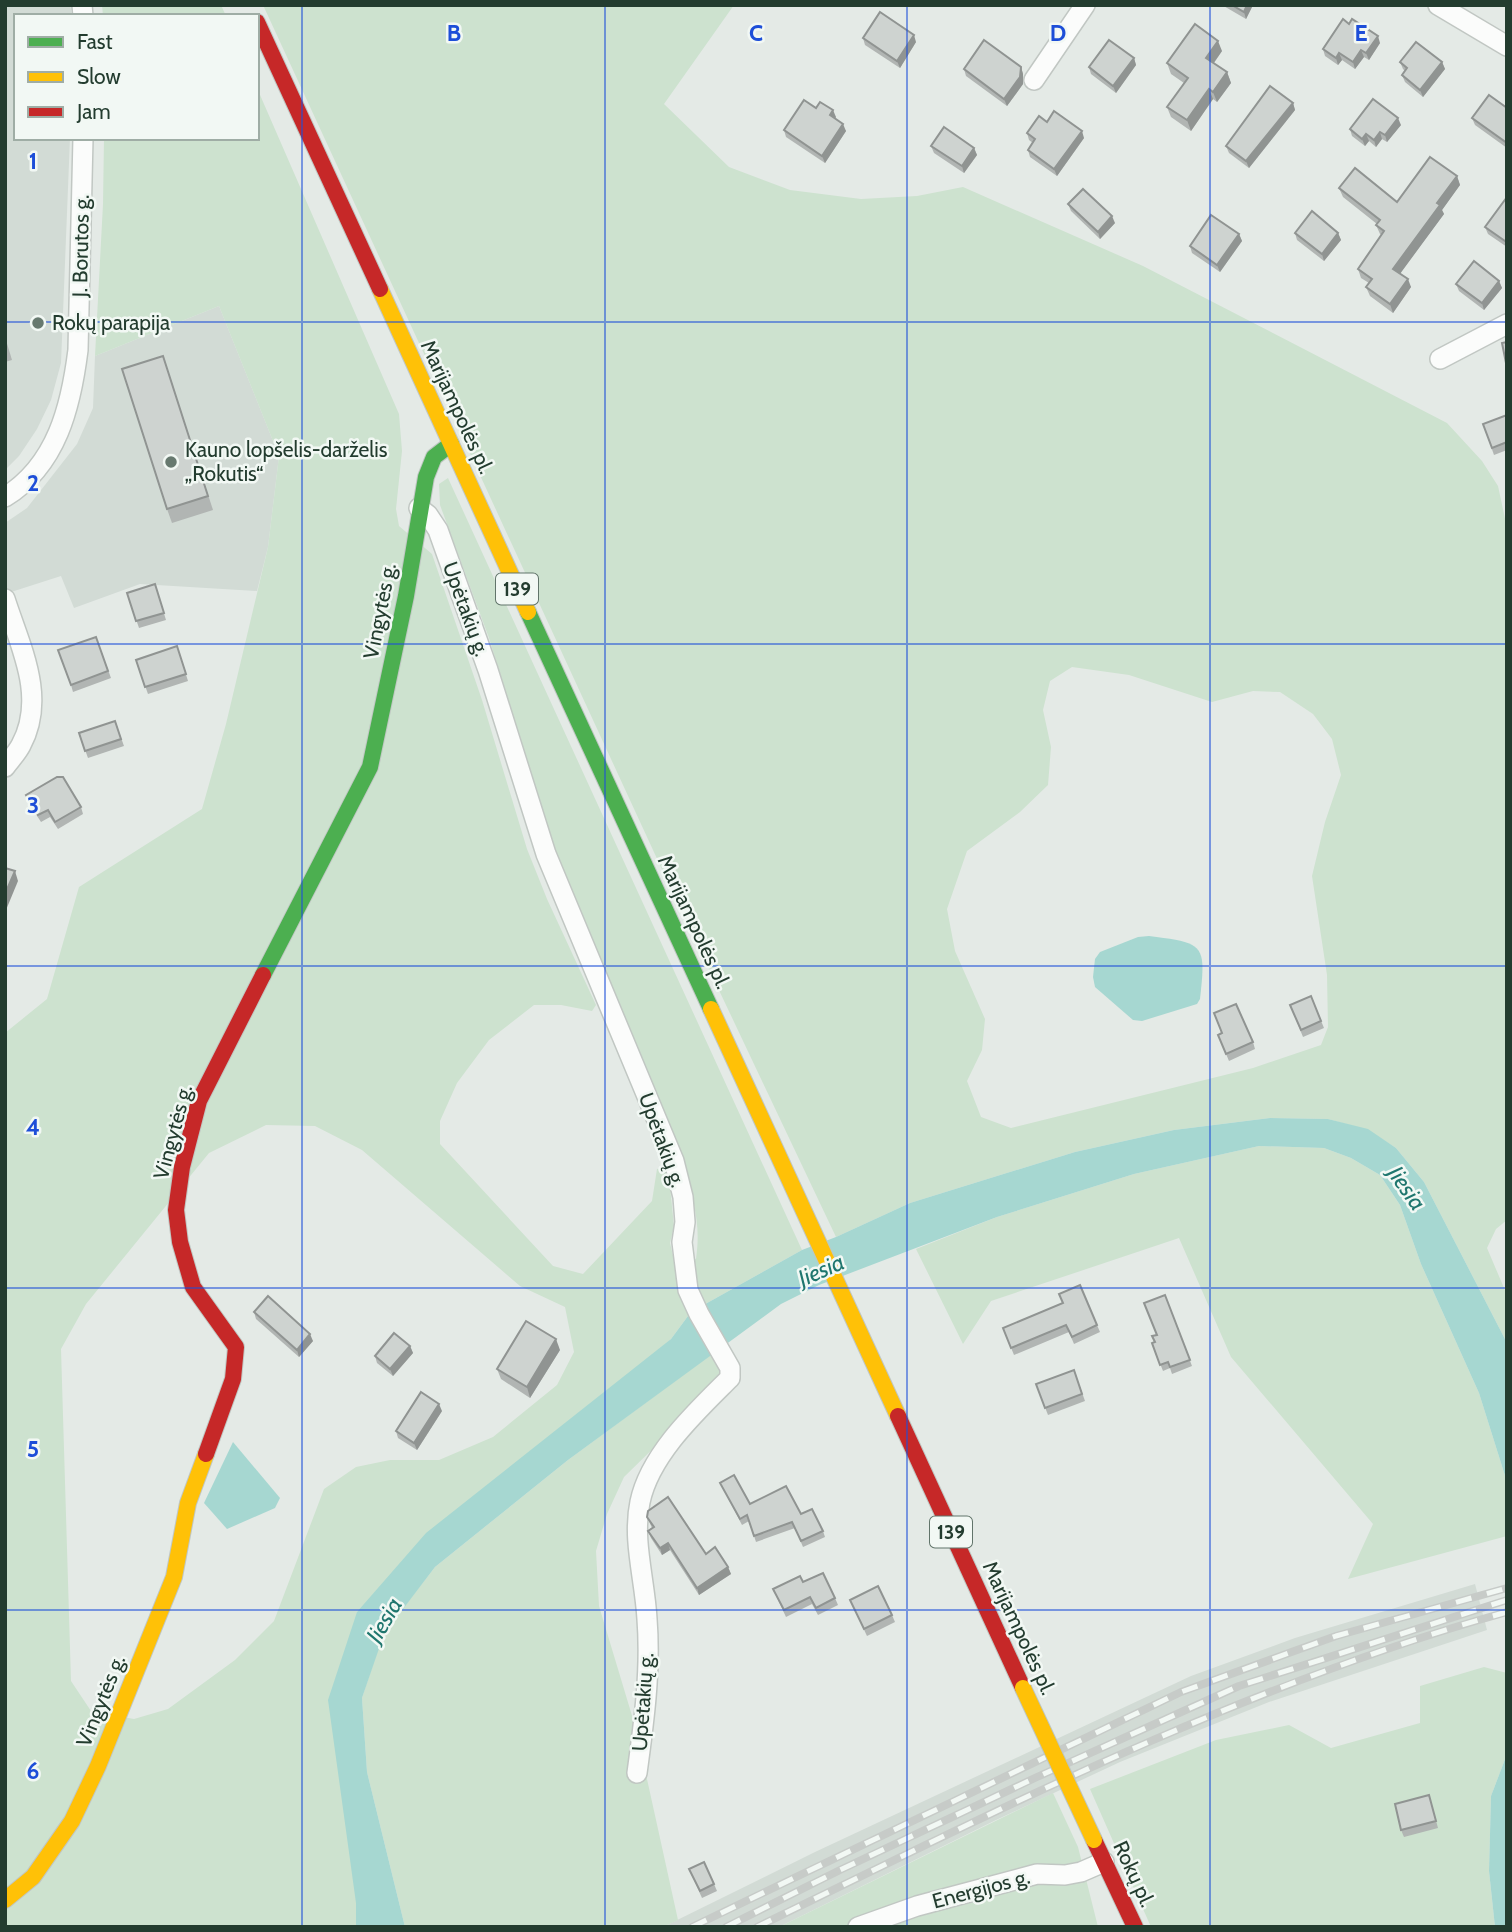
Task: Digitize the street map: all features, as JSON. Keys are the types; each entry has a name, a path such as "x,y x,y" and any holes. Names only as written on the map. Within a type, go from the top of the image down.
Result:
{"main road":[{"name":"Marijampolės pl.","path":"259,26 1094,1840"},
{"name":"Vingytės g.","path":"5,1900 33,1877 72,1821 98,1766 174,1577 188,1503 233,1379 236,1347 193,1287 180,1242 176,1210 182,1167 199,1101 370,767 406,596 419,508 430,461 439,451 451,444"},
{"name":"Rokų pl.","path":"1094,1840 1135,1927"}],"street":[{"path":"1034,80 1085,5"},
{"path":"1438,5 1507,46"},
{"name":"J. Borutos g.","path":"5,497 26,482 54,445 74,382 78,350 83,140"},
{"path":"1440,359 1507,324"},
{"name":"Upėtakių g.","path":"419,508 438,530 488,670 546,854 674,1161 683,1197 685,1222 682,1242 688,1290 730,1368 730,1378 676,1435 657,1461 640,1501 638,1542 647,1618 648,1658 637,1773"},
{"path":"5,599 33,684 33,702 21,745 5,767"},
{"name":"Energijos g.","path":"858,1927 917,1906 1037,1874 1065,1875 1081,1872 1104,1862"}],"shaded area":[{"path":"5,5 70,5 72,14 14,14 14,140 70,140 61,363 51,400 37,429 19,456 5,470"},
{"name":"Kauno lopšelis-darželis „Rokutis“","path":"219,306 279,456 268,547 257,591 140,584 74,608 61,576 8,593 5,584 5,523 27,508 77,444 93,408 95,356"},
{"path":"1475,1584 1487,1630 1269,1702 1120,1762 779,1927 663,1927 815,1852 1191,1676 1295,1638"}],"green space":[{"path":"102,5 221,5 225,14 103,14"},
{"path":"263,5 734,5 664,104 729,167 790,190 861,199 917,196 963,187 1143,266 1447,423 1482,461 1498,486 1507,528 1507,1220 1496,1229 1487,1248 1507,1295 1507,1343 1424,1182 1396,1148 1368,1130 1328,1119 1270,1118 1174,1130 1075,1152 910,1203 836,1237 671,889","holes":["1072,667 1129,675 1212,702 1253,691 1280,692 1313,714 1332,739 1341,775 1325,822 1312,876 1327,975 1328,1027 1321,1045 1253,1068 1011,1128 981,1117 967,1081 982,1050 985,1019 955,951 947,909 967,851 1020,812 1048,785 1051,747 1043,710 1050,681"]},
{"path":"259,93 399,414 402,451 396,509 399,526 432,554 482,700 527,849 596,1005 592,1011 561,1005 534,1005 489,1040 457,1083 440,1121 440,1144 553,1266 583,1274 652,1201 657,1169 668,1167 674,1226 670,1243 675,1264 696,1259 697,1225 685,1170 556,852 489,638 440,505 439,484 448,478 802,1250 691,1312 671,1339 357,1612 356,1927 5,1927 5,1033 47,999 79,887 202,809 226,724 268,547 279,456 219,306 95,356 104,140 259,140","holes":["266,1125 315,1126 362,1150 520,1286 565,1307 574,1352 557,1385 493,1437 439,1460 390,1460 356,1467 324,1489 274,1621 235,1660 168,1709 134,1719 91,1711 71,1681 61,1349 86,1304 209,1153"]},
{"path":"1259,1146 1324,1148 1351,1158 1380,1175 1400,1205 1421,1264 1479,1393 1507,1482 1507,1536 1348,1579 1373,1524 1231,1357 1179,1238 991,1301 963,1344 916,1249 997,1217 1134,1174"},
{"path":"713,1353 721,1363 718,1385 624,1477 607,1514 596,1551 599,1606 636,1729 678,1920 663,1927 405,1927 367,1772 362,1698 383,1634 435,1567 568,1460"},
{"path":"1484,1667 1507,1673 1507,1754 1491,1796 1489,1871 1495,1927 1151,1927 1090,1789 1216,1740 1289,1725 1331,1748 1420,1723 1420,1686"},
{"path":"1053,1793 1078,1847 1098,1927 779,1927"}],"water":[{"path":"1138,937 1181,941 1198,950 1202,967 1200,999 1197,1004 1142,1021 1133,1020 1095,987 1095,959 1100,952"},
{"name":"Jiesia","path":"1270,1118 1328,1119 1368,1129 1396,1148 1424,1182 1507,1343 1507,1482 1479,1393 1421,1264 1400,1205 1380,1175 1351,1158 1324,1148 1259,1146 1134,1174 997,1217 819,1285 781,1304 568,1460 435,1567 384,1634 362,1698 367,1772 405,1927 356,1927 356,1903 328,1700 357,1612 426,1533 671,1339 691,1312 802,1250 910,1203 1075,1152 1174,1130"},
{"path":"233,1442 280,1498 275,1508 227,1529 204,1503"},
{"path":"1507,1754 1507,1927 1495,1927 1489,1871 1491,1796"}],"building":[{"path":"1232,5 1247,5 1244,12"},
{"path":"880,12 914,35 897,61 863,38"},
{"path":"1343,19 1349,24 1352,19 1378,36 1366,53 1361,50 1353,62 1339,53 1336,58 1323,49"},
{"path":"1195,24 1218,41 1206,58 1227,72 1213,92 1209,89 1187,120 1167,107 1188,78 1167,63"},
{"path":"984,40 1021,67 1020,77 1004,99 964,69"},
{"path":"1109,40 1134,58 1113,86 1089,67"},
{"path":"1416,42 1442,62 1420,90 1402,75 1407,68 1400,62"},
{"path":"1270,86 1293,103 1246,161 1226,146"},
{"path":"1489,95 1507,108 1507,143 1472,118"},
{"path":"1373,99 1398,118 1385,135 1380,132 1374,140 1366,134 1362,139 1350,129"},
{"path":"804,100 816,108 820,102 833,110 830,115 843,124 822,156 784,130"},
{"path":"1054,111 1082,131 1054,169 1028,150 1035,139 1027,133 1039,116 1047,122"},
{"path":"944,127 974,148 962,166 931,146"},
{"path":"1430,157 1457,176 1437,203 1440,205 1393,269 1408,279 1390,304 1366,287 1372,279 1358,269 1384,231 1376,225 1380,220 1339,188 1355,168 1397,202"},
{"path":"1083,189 1112,216 1098,232 1068,204"},
{"path":"1507,197 1507,239 1505,241 1485,227"},
{"path":"1312,211 1338,233 1322,254 1295,233"},
{"path":"1211,215 1239,234 1217,265 1190,246"},
{"path":"1474,261 1499,281 1482,303 1456,284"},
{"path":"1507,342 1507,368 1502,343"},
{"path":"163,356 208,496 167,509 122,369"},
{"path":"1507,415 1507,442 1492,448 1483,424"},
{"path":"155,584 164,613 136,621 127,593"},
{"path":"96,637 108,671 71,685 58,650"},
{"path":"177,646 186,674 145,687 136,660"},
{"path":"115,721 121,739 85,751 79,733"},
{"path":"57,777 63,777 81,807 55,822 48,810 38,815 26,795"},
{"path":"5,868 15,871 5,894"},
{"path":"1311,996 1321,1021 1301,1030 1290,1005"},
{"path":"1236,1004 1253,1042 1226,1054 1218,1035 1222,1033 1214,1013"},
{"path":"1080,1285 1097,1325 1072,1337 1066,1325 1011,1348 1003,1328 1063,1303 1059,1294"},
{"path":"1165,1295 1190,1360 1170,1367 1168,1362 1160,1365 1152,1343 1155,1342 1152,1336 1157,1335 1144,1303"},
{"path":"268,1296 310,1334 297,1350 254,1312"},
{"path":"526,1321 556,1339 527,1387 497,1369"},
{"path":"394,1333 410,1346 390,1369 375,1356"},
{"path":"1074,1370 1082,1394 1045,1408 1036,1384"},
{"path":"421,1392 439,1404 414,1443 396,1431"},
{"path":"734,1475 750,1504 786,1486 801,1514 812,1509 823,1531 801,1541 792,1522 754,1536 747,1515 740,1519 720,1483"},
{"path":"668,1497 706,1554 715,1547 728,1567 697,1588 668,1543 660,1548 648,1531 654,1527 647,1517 648,1511"},
{"path":"823,1573 835,1598 816,1608 810,1597 784,1610 773,1589 800,1576 803,1582"},
{"path":"878,1586 892,1615 864,1629 850,1600"},
{"path":"1429,1795 1436,1821 1401,1830 1395,1804"},
{"path":"704,1862 714,1884 700,1891 689,1869"}],"railway":[{"path":"692,1927 1181,1692 1336,1636 1507,1588"},
{"path":"726,1927 1037,1777 1239,1686 1507,1600"},
{"path":"757,1927 1032,1794 1219,1712 1410,1641 1507,1612"}],"traffic: fast":[{"path":"263,975 370,767 406,596 426,477 434,457 451,444"},
{"path":"528,612 711,1009"}],"traffic: slow":[{"path":"380,289 528,612"},
{"path":"711,1009 898,1416"},
{"path":"5,1900 33,1877 72,1821 98,1766 174,1577 188,1503 206,1454"},
{"path":"1023,1688 1094,1840"}],"traffic: jam":[{"path":"259,26 380,289"},
{"path":"206,1454 233,1379 236,1347 193,1287 180,1242 176,1210 182,1167 199,1101 263,975"},
{"path":"898,1416 1023,1688"},
{"path":"1094,1840 1135,1927"}],"place":[{"name":"Rokų parapija","path":"38,323"},
{"name":"Kauno lopšelis-darželis „Rokutis“","path":"171,462"}]}
